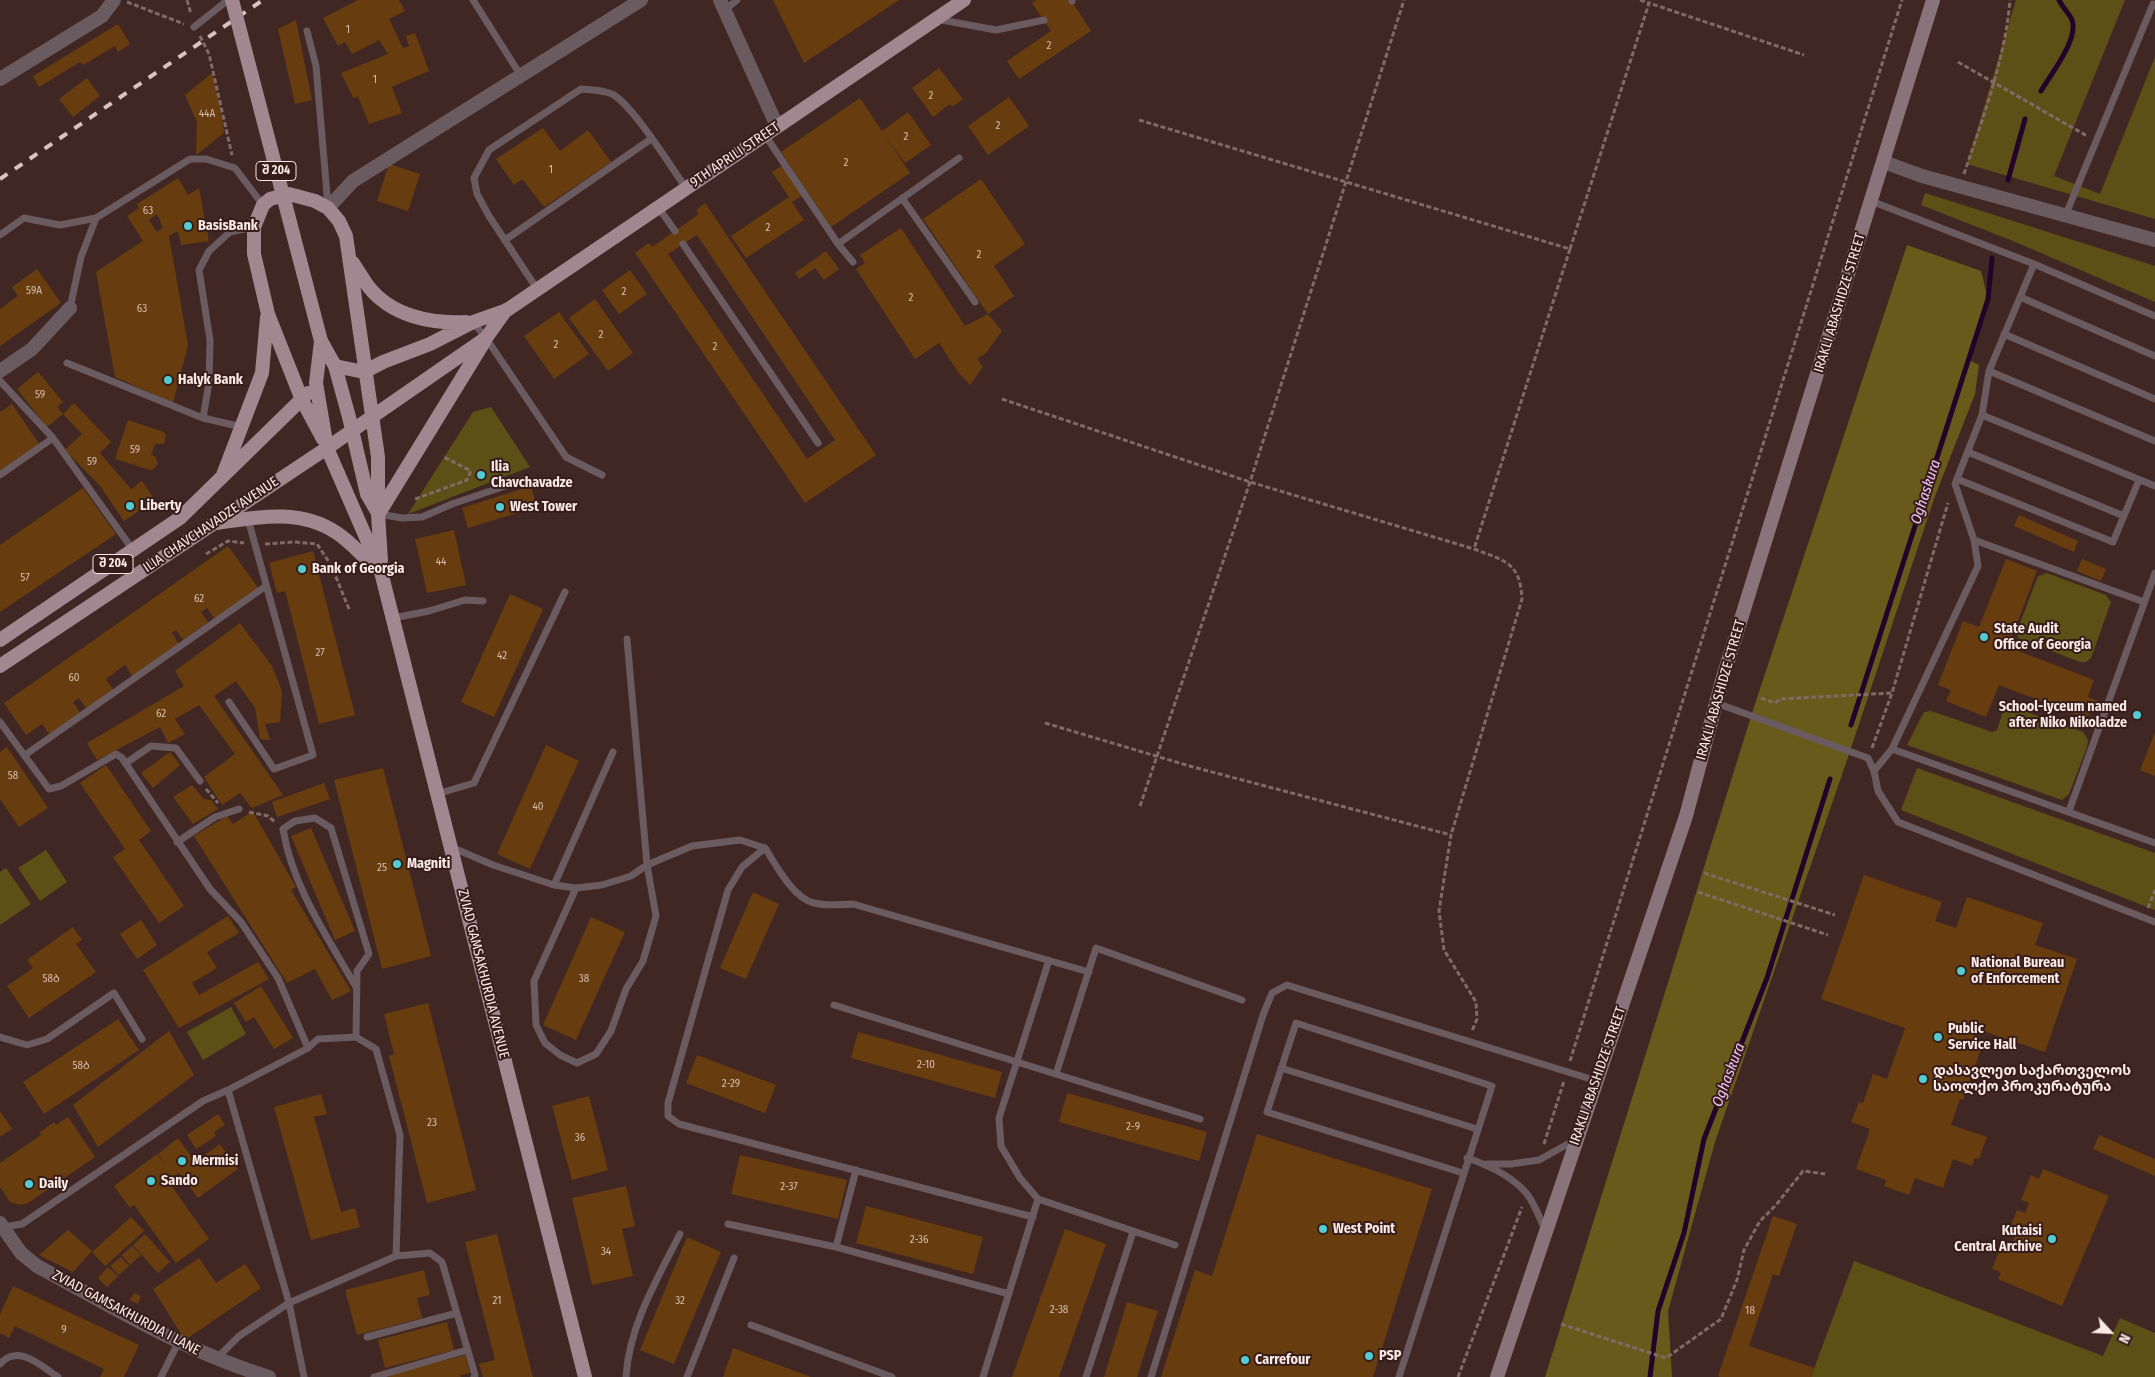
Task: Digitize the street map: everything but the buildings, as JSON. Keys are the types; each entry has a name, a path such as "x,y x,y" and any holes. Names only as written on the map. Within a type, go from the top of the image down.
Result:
{"main road":[{"name":"ZVIAD GAMSAKHURDIA AVENUE","path":"232,0 321,341 335,366 367,494 378,514 382,572 584,1377"},
{"name":"9TH APRILI STREET","path":"507,310 964,0"},
{"name":"IRAKLI ABASHIDZE STREET","path":"1497,1377 1686,816 1716,703 1933,0"},
{"path":"328,448 302,400 268,314 254,254 254,227 263,205 270,199 289,194 309,198 328,208 339,220 346,236 364,372 378,457 378,514"},
{"path":"350,258 368,287 378,297 406,314 446,323 473,322"},
{"path":"335,366 364,372 383,362 430,344 473,322 507,310"},
{"path":"378,514 486,338 507,310"},
{"path":"220,480 262,373 268,314"},
{"name":"ILIA CHAVCHAVADZE AVENUE","path":"0,666 328,448 352,429 486,338"},
{"name":"ZVIAD GAMSAKHURDIA AVENUE","path":"321,341 316,383 328,448 382,572"},
{"name":"ILIA CHAVCHAVADZE AVENUE","path":"0,640 180,518 302,400 316,383"},
{"path":"211,524 277,515 320,524 337,533 382,572"}],"street":[{"path":"0,79 102,16 114,0"},
{"path":"328,208 353,181 641,0"},
{"path":"722,5 777,126"},
{"path":"1884,162 1922,176 2155,240"},
{"path":"0,371 32,349 70,308"},
{"name":"ZVIAD GAMSAKHURDIA I LANE","path":"1,1228 21,1253 37,1266 178,1343 216,1359 269,1377"}],"lane":[{"path":"194,27 228,0"},
{"path":"473,0 521,76"},
{"path":"722,5 737,0"},
{"path":"2066,214 2152,4"},
{"path":"936,19 996,30 1044,20"},
{"path":"306,31 316,66 328,208"},
{"path":"537,289 477,194 474,178 489,150 581,89 594,90 612,94 628,108 686,188"},
{"path":"765,135 852,262"},
{"path":"505,240 651,139"},
{"path":"838,244 959,158"},
{"path":"0,235 24,218 60,225 96,218 190,159 206,159 235,168 263,205"},
{"path":"902,198 975,302"},
{"path":"1871,201 2034,264 2155,316"},
{"path":"658,207 675,231"},
{"path":"70,308 81,257 96,218"},
{"path":"203,418 209,383 210,340 199,270 209,251 230,232 254,227"},
{"path":"683,244 818,442"},
{"path":"1874,772 1892,749 1978,566 1974,540 1956,481 1982,415 1989,371 2034,264"},
{"path":"2020,297 2155,356"},
{"path":"473,322 486,338 566,457 602,475"},
{"path":"2004,334 2155,399"},
{"path":"67,363 203,418 242,427"},
{"path":"1989,371 2155,440"},
{"path":"0,381 53,438 133,550"},
{"path":"1982,415 2155,486"},
{"path":"0,475 53,438"},
{"path":"1968,452 2124,516"},
{"path":"378,514 402,518 422,517 452,504 526,479"},
{"path":"1956,481 2113,542 2139,480"},
{"path":"229,702 274,769 313,755 248,518"},
{"path":"1974,540 2144,602"},
{"path":"2069,811 2155,573"},
{"path":"25,755 266,586"},
{"path":"437,794 474,783 565,592"},
{"path":"393,618 428,611 465,600 483,601"},
{"path":"576,888 534,981 536,1025 545,1043 560,1055 577,1063 596,1054 611,1032 626,989 643,961 656,916 647,865 627,638"},
{"path":"1716,703 1868,758 1874,772 1878,791 1898,822 2155,922"},
{"path":"0,722 49,789 61,786 116,754 126,763 210,889 241,922 278,978 308,1048"},
{"path":"126,763 151,746 176,748 200,781"},
{"path":"1892,749 2155,843"},
{"path":"554,885 613,752"},
{"path":"177,842 215,817 239,809"},
{"path":"356,987 316,918 286,851 283,829 295,821 315,818 331,828 369,954 356,971 356,987 356,1037"},
{"path":"451,846 493,865 554,885 576,888 609,883 631,876 647,865 692,846 740,840 766,848 784,878 801,897 812,903 831,905 853,904 1089,972"},
{"path":"766,848 742,867 728,890 668,1103 668,1116 679,1124 1033,1217"},
{"path":"1056,1074 1096,948 1242,1000"},
{"path":"1048,960 999,1118 1001,1146 1020,1178 1038,1200 1175,1245"},
{"path":"1151,1377 1260,1025 1272,993 1287,985 1597,1081"},
{"path":"0,1037 27,1046 47,1039 114,994 142,1039"},
{"path":"834,1005 1200,1119"},
{"path":"1399,1377 1463,1173 1467,1158 1492,1086 1296,1023 1267,1112 1463,1173"},
{"path":"1,1228 22,1224 195,1106 308,1048 318,1039 356,1037 376,1049 400,1135 396,1256"},
{"path":"1281,1068 1477,1129"},
{"path":"228,1090 289,1302 304,1377"},
{"path":"1486,1164 1510,1164 1539,1160 1577,1139"},
{"path":"1467,1158 1486,1164 1512,1181 1528,1195 1546,1232"},
{"path":"836,1247 856,1170"},
{"path":"983,1377 1038,1200"},
{"path":"728,1224 836,1247 1009,1294"},
{"path":"1086,1377 1133,1232"},
{"path":"626,1377 627,1358 645,1305 680,1234"},
{"path":"216,1359 239,1336 289,1302 396,1256 430,1253 442,1262 474,1377"},
{"path":"687,1377 734,1258"},
{"path":"367,1337 457,1313"},
{"path":"751,1326 892,1377"},
{"path":"161,1377 178,1343"},
{"path":"374,1377 468,1350"},
{"path":"0,1364 12,1355 24,1356 58,1377"}],"path":[{"path":"123,0 194,27 209,54 235,168"},
{"path":"1140,806 1250,482 1404,0"},
{"path":"1640,0 1804,55"},
{"path":"1539,1160 1902,0"},
{"path":"1960,186 1994,83 2008,25 2010,0"},
{"path":"1474,550 1649,3"},
{"path":"1958,62 2096,141"},
{"path":"1139,120 1570,249"},
{"path":"1002,400 1250,482 1474,550 1500,559 1515,569 1521,583 1522,599 1452,835 1439,911 1444,950 1476,1002 1477,1018 1468,1041"},
{"path":"415,500 467,480 471,471 442,456"},
{"path":"1868,758 1892,693 1956,481"},
{"path":"206,554 228,541 255,545 294,542 317,544 331,565 349,609"},
{"path":"1761,698 1775,702 1780,699 1892,693"},
{"path":"1045,723 1157,756 1452,835"},
{"path":"200,781 227,813"},
{"path":"239,809 268,816 283,829"},
{"path":"1704,873 1835,915"},
{"path":"2144,917 2155,890"},
{"path":"1698,892 1828,935"},
{"path":"1562,1324 1666,1358 1722,1319 1737,1280 1744,1250 1760,1221 1776,1205 1803,1171 1826,1174"},
{"path":"1458,1377 1517,1217 1528,1195"}],"shaded area":[{"path":"2016,0 2125,0 2054,176 2100,194 2155,57 2155,219 1967,164"},
{"path":"1925,193 2155,266 2155,302 2013,241 1921,205"},
{"path":"1907,245 1981,271 1988,299 1969,360 1979,365 1975,394 1935,496 1845,766 1715,1142 1668,1311 1672,1377 1545,1377 1754,707"},
{"path":"491,407 530,467 408,514 473,412"},
{"path":"2047,573 2106,595 2111,602 2091,658 2086,662 2080,662 2018,638 2017,631 2038,576"},
{"path":"2007,707 2013,707 2083,732 2088,740 2069,794 2062,800 1907,745 1924,712 1931,711 1992,732 1997,730 2003,711"},
{"path":"1917,768 2155,853 2155,910 1901,810"},
{"path":"46,850 67,882 40,901 18,868"},
{"path":"6,868 31,904 0,925 0,872"},
{"path":"231,1007 246,1034 203,1060 187,1032"},
{"path":"1854,1261 2103,1356 2120,1318 2155,1333 2155,1377 1811,1377"}],"waterway":[{"name":"Oghaskura","path":"2041,91 2063,56 2072,37 2072,20 2059,0"},
{"name":"Oghaskura","path":"2008,180 2025,119"},
{"name":"Oghaskura","path":"1851,725 1988,299 1992,258"},
{"name":"Oghaskura","path":"1650,1377 1658,1311 1684,1233 1704,1139 1767,978 1830,779"}],"railway":[{"path":"0,179 263,0"}],"place":[{"name":"BasisBank","path":"188,226"},
{"name":"Halyk Bank","path":"168,380"},
{"name":"Ilia Chavchavadze","path":"481,475"},
{"name":"Liberty","path":"130,506"},
{"name":"West Tower","path":"500,507"},
{"name":"Bank of Georgia","path":"302,569"},
{"name":"State Audit Office of Georgia","path":"1984,637"},
{"name":"School-lyceum named after Niko Nikoladze","path":"2137,715"},
{"name":"Magniti","path":"397,864"},
{"name":"National Bureau of Enforcement","path":"1961,971"},
{"name":"Public Service Hall","path":"1938,1037"},
{"name":"დასავლეთ საქართველოს საოლქო პროკურატურა","path":"1923,1079"},
{"name":"Mermisi","path":"182,1161"},
{"name":"Sando","path":"151,1181"},
{"name":"Daily","path":"29,1184"},
{"name":"West Point","path":"1323,1229"},
{"name":"Kutaisi Central Archive","path":"2052,1239"},
{"name":"PSP","path":"1369,1356"},
{"name":"Carrefour","path":"1245,1360"}]}
